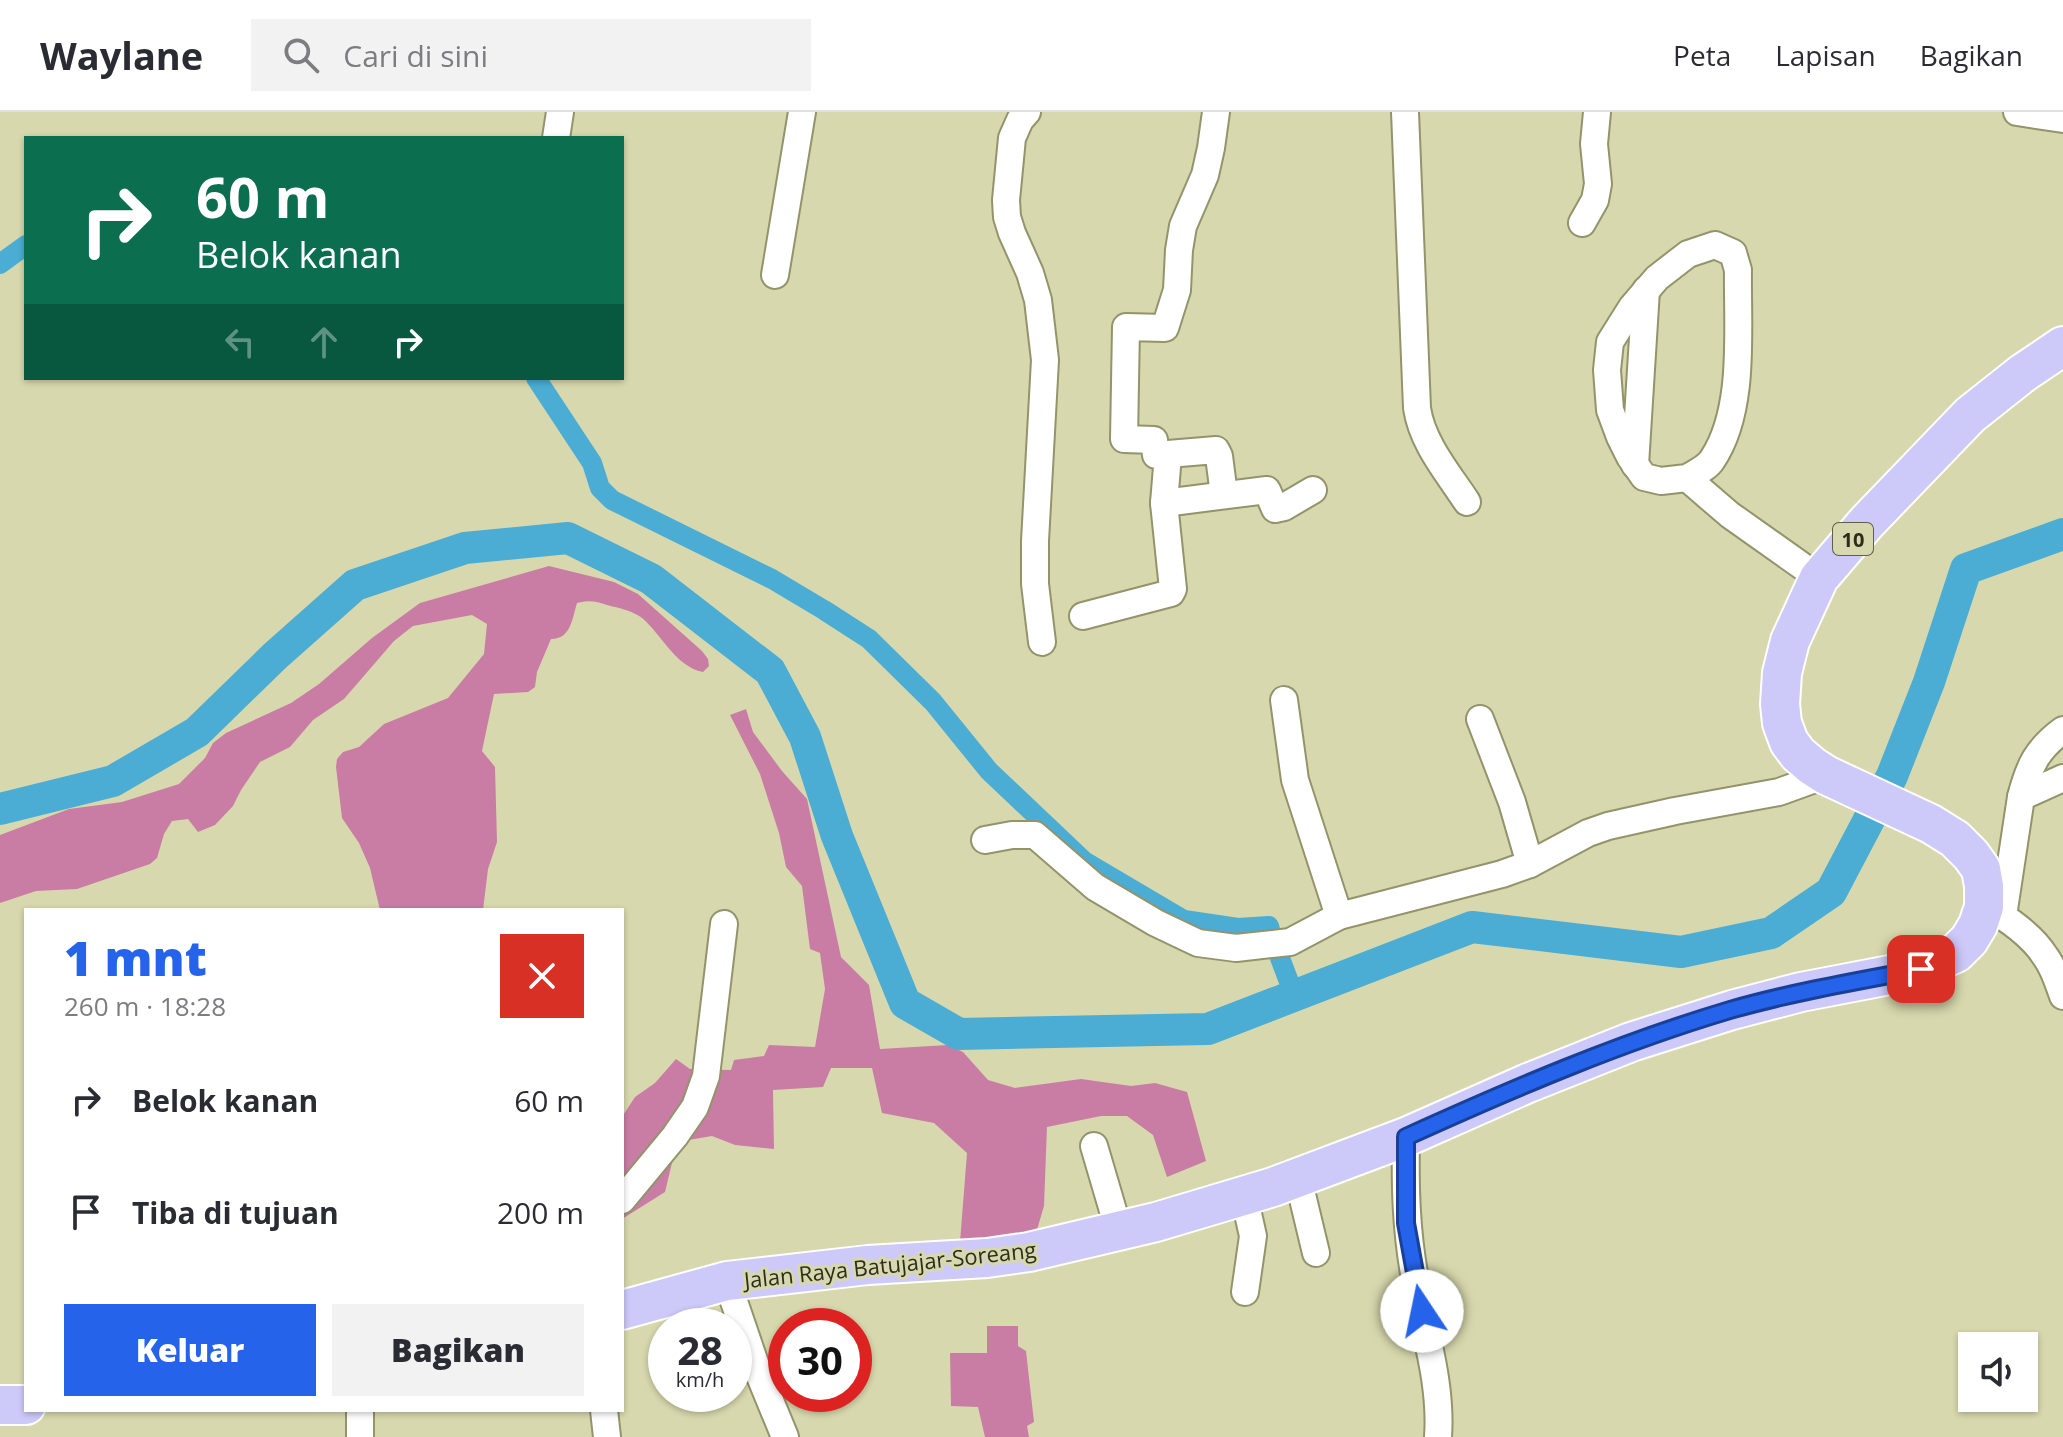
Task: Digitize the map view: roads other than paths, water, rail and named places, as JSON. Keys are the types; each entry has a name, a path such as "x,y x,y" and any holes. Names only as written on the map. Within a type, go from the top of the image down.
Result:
{"highway":[{"name":"10","path":"1994,911 1981,869 1955,839 1931,824 1832,778 1798,754 1789,742 1782,723 1782,673 1790,641 1819,578 1867,522 1970,415 2063,346"},
{"name":"Jalan Raya Batujajar-Soreang","path":"624,1303 727,1281 868,1265 987,1258 1029,1252 1156,1222 1244,1196 1308,1190 1406,1137 1631,1042 1801,992 1921,969 1939,962 1956,953 1978,925 1994,911"},
{"path":"0,1405 24,1405"}],"street":[{"path":"556,136 560,112"},
{"path":"775,275 802,112"},
{"path":"1027,112 1012,138 1006,200 1012,233 1038,300 1045,360 1035,541 1035,584 1042,642"},
{"path":"1216,112 1205,175 1183,226 1177,290 1165,328 1126,327 1124,439 1154,440 1156,455 1216,450 1224,495"},
{"path":"1405,112 1419,424 1467,502"},
{"path":"1582,223 1595,200 1598,184 1594,144 1597,112"},
{"path":"2017,112 2063,119"},
{"path":"1687,478 1711,463 1728,427 1737,381 1738,270 1733,253 1715,245 1688,254 1657,278 1632,307 1610,342 1607,370 1610,410 1620,437 1644,477 1661,481 1687,478 1730,515 1819,578"},
{"path":"1083,616 1171,593 1164,503 1168,455"},
{"path":"1164,503 1267,490 1275,509 1313,490"},
{"path":"1284,700 1295,780 1339,916"},
{"path":"1480,719 1512,802 1530,864"},
{"path":"2063,730 2037,754 2031,767 1994,911 2043,953 2063,996"},
{"path":"985,840 1035,835 1095,887 1156,923 1198,943 1236,948 1290,942 1339,916 1530,864 1588,833 1608,826 1779,792 1832,778"},
{"path":"2021,797 2063,778"},
{"path":"624,1198 695,1107 706,1076 724,924"},
{"path":"1406,1137 1406,1223 1437,1388 1438,1437"},
{"path":"1094,1146 1119,1231"},
{"path":"1308,1190 1316,1253"},
{"path":"1244,1196 1253,1236 1245,1292"},
{"path":"727,1281 733,1308"},
{"path":"752,1383 785,1437"},
{"path":"360,1412 360,1437"},
{"path":"604,1412 607,1437"}],"waterway":[{"path":"0,264 24,246"},
{"path":"537,380 592,463 600,488 612,500 772,579 869,639 933,702 989,771 1084,861 1184,920 1238,928 1269,926 1270,930"},
{"path":"0,809 113,781 197,732 275,656 355,585 465,548 568,538 651,579 770,671 805,737 837,836 905,1003 959,1034 1208,1029 1472,927 1681,952 1771,933 1831,892 1892,776 1929,682 1966,569 2063,534"},
{"path":"1280,958 1294,995"}]}
